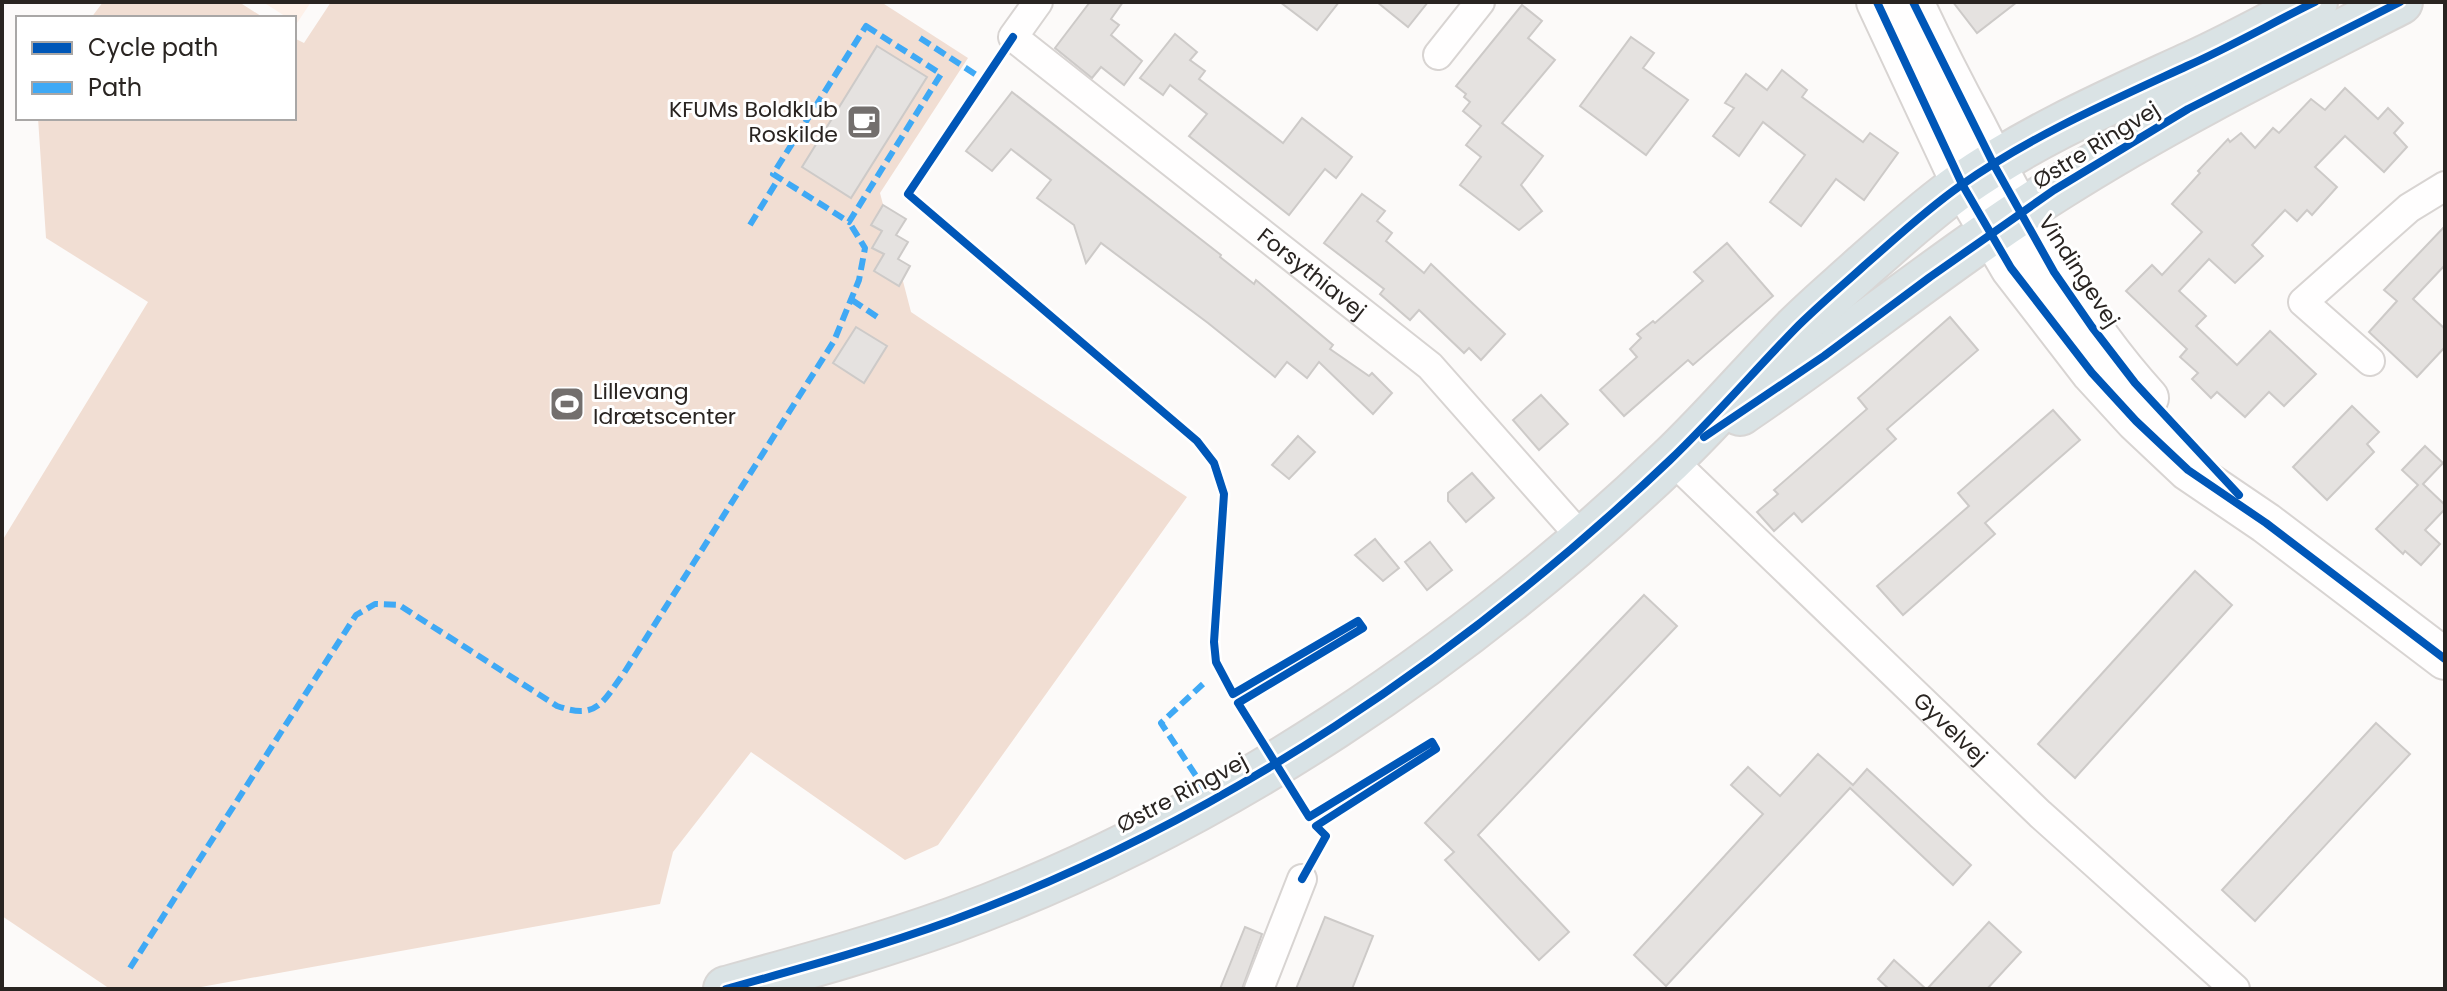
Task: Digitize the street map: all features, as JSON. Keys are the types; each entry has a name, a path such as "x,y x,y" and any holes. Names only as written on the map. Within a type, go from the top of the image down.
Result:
{"main road":[{"name":"Østre Ringvej","path":"1671,459 1824,356 1992,199 2052,129 2315,2"},
{"name":"Østre Ringvej","path":"726,989 838,959 956,919 1090,862 1212,800 1306,744 1399,682 1493,613 1671,459 1799,324 1922,214 2054,190 2188,109 2400,2"}],"street":[{"name":"Forsythiavej","path":"1038,2 1013,37 1430,366 1582,538"},
{"path":"1438,55 1480,2"},
{"name":"Vindingevej","path":"1877,2 1992,199 2054,272 2135,383 2266,523 2445,659"},
{"name":"Vindingevej","path":"1913,2 1992,199"},
{"path":"2370,361 2303,302 2409,208 2445,186"},
{"name":"Gyvelvej","path":"1671,459 2030,804 2235,989"},
{"path":"1259,989 1302,879"}],"shaded area":[{"path":"103,2 239,2 261,16 92,16"},
{"path":"263,2 311,2 297,23 296,16 285,16"},
{"name":"Lillevang Idrætscenter","path":"331,2 881,2 968,58 880,193 911,312 1187,497 938,845 905,860 751,752 673,852 660,904 190,989 110,989 2,916 2,541 148,302 46,238 38,120 296,120 296,39 304,43"}],"building":[{"path":"1090,2 1123,2 1111,19 1119,25 1111,35 1142,61 1124,85 1101,67 1092,78 1055,48"},
{"path":"1280,2 1339,2 1317,30"},
{"path":"1377,2 1428,2 1408,27"},
{"path":"1953,2 2017,2 1977,33"},
{"path":"1522,5 1542,21 1528,38 1555,60 1502,123 1543,156 1521,185 1542,211 1519,230 1460,185 1481,157 1466,145 1481,126 1463,111 1470,102 1456,86"},
{"path":"1175,34 1197,52 1190,60 1205,71 1199,79 1283,143 1302,118 1352,157 1336,178 1325,169 1289,215 1189,136 1207,114 1170,85 1163,95 1140,78"},
{"path":"1631,37 1654,53 1643,68 1688,100 1646,155 1580,106"},
{"name":"KFUMs Boldklub Roskilde","path":"877,46 927,77 851,198 802,167"},
{"path":"1782,70 1807,90 1802,97 1863,142 1870,133 1898,153 1864,200 1836,179 1801,226 1770,202 1805,155 1763,122 1739,156 1713,136 1734,108 1725,103 1746,74 1767,90"},
{"path":"2345,88 2378,119 2388,108 2403,123 2394,133 2407,147 2384,172 2345,136 2315,167 2337,187 2312,215 2307,210 2297,221 2285,210 2252,245 2263,256 2235,283 2209,259 2179,291 2206,316 2196,326 2237,365 2270,331 2316,374 2284,406 2269,392 2245,417 2217,392 2211,398 2192,379 2198,373 2180,357 2187,349 2126,291 2152,265 2162,275 2202,232 2172,204 2228,139 2230,142 2241,133 2255,148 2273,128 2279,133 2311,99 2325,110"},
{"path":"1012,92 1254,284 1256,280 1333,345 1330,349 1369,376 1372,373 1392,393 1373,414 1319,362 1307,378 1287,362 1275,377 1101,243 1086,263 1074,225 1037,198 1051,180 1011,149 992,171 966,151"},
{"path":"1362,194 1385,211 1377,221 1392,233 1386,241 1424,273 1431,264 1505,334 1481,360 1469,348 1464,353 1419,310 1410,320 1380,294 1384,289 1324,243"},
{"path":"883,205 906,219 896,235 908,242 898,259 910,266 899,286 874,271 884,254 872,248 882,231 871,225"},
{"path":"2445,226 2445,265 2413,299 2445,329 2445,347 2417,377 2369,332 2397,301 2384,290"},
{"path":"1727,243 1773,296 1693,365 1688,360 1624,416 1600,390 1637,357 1630,349 1641,338 1637,334 1653,321 1655,323 1703,281 1694,272"},
{"path":"1950,317 1978,350 1887,429 1896,439 1802,522 1794,513 1774,531 1757,512 1778,494 1774,490 1867,409 1858,398"},
{"path":"856,327 887,346 864,383 833,363"},
{"path":"1541,395 1568,424 1539,450 1513,420"},
{"path":"2352,406 2379,432 2367,444 2374,452 2327,500 2293,467"},
{"path":"2053,410 2080,440 1985,523 1995,534 1903,615 1877,586 1969,506 1958,493"},
{"path":"1298,436 1315,452 1289,479 1272,465"},
{"path":"2425,446 2443,463 2423,484 2445,505 2445,509 2425,530 2440,544 2421,565 2405,551 2403,554 2376,529 2418,485 2402,470"},
{"path":"1472,473 1494,498 1466,522 1448,501 1448,493"},
{"path":"1375,539 1399,568 1383,581 1355,555"},
{"path":"1430,542 1452,570 1427,590 1405,562"},
{"path":"2195,571 2232,605 2075,778 2038,744"},
{"path":"1644,595 1677,626 1478,835 1569,932 1539,960 1445,860 1454,852 1425,823"},
{"path":"2376,723 2410,754 2255,921 2222,890"},
{"path":"1818,754 1853,785 1867,769 1971,865 1953,885 1850,788 1666,986 1634,955 1763,814 1731,785 1748,767 1780,796"},
{"path":"1325,917 1373,936 1352,989 1296,989"},
{"path":"1989,922 2021,952 1987,989 1927,989"},
{"path":"1245,927 1262,934 1242,989 1220,989"},
{"path":"1894,960 1926,989 1889,989 1878,979"}],"marked path":[{"path":"866,26 941,74 849,222 773,174 866,26"},
{"path":"920,38 984,80"},
{"path":"750,225 779,178"},
{"path":"130,968 356,615 375,604 399,605 557,706 570,710 590,710 604,700 834,341 859,280 865,248 849,222"},
{"path":"852,300 879,318"},
{"path":"1203,684 1161,723 1212,800"}],"cycle path":[{"path":"1877,2 1962,184 2011,268 2092,373 2136,421 2188,470 2266,523 2445,659"},
{"path":"1913,2 1994,165 2054,272 2135,383 2239,495"},
{"path":"726,989 925,930 1052,880 1149,834 1243,783 1335,726 1509,600 1591,532 1670,460 1803,321 1947,195 2042,136 2315,2"},
{"path":"1704,437 1824,356 2054,190 2188,109 2400,2"},
{"path":"1013,37 908,194 1197,441 1214,463 1224,494 1214,642 1216,662 1233,694 1358,621 1363,628 1238,703 1309,817 1432,742 1436,749 1316,826 1326,836 1302,879"}],"place":[{"name":"KFUMs Boldklub Roskilde","path":"864,122"},
{"name":"Lillevang Idrætscenter","path":"567,404"}]}
